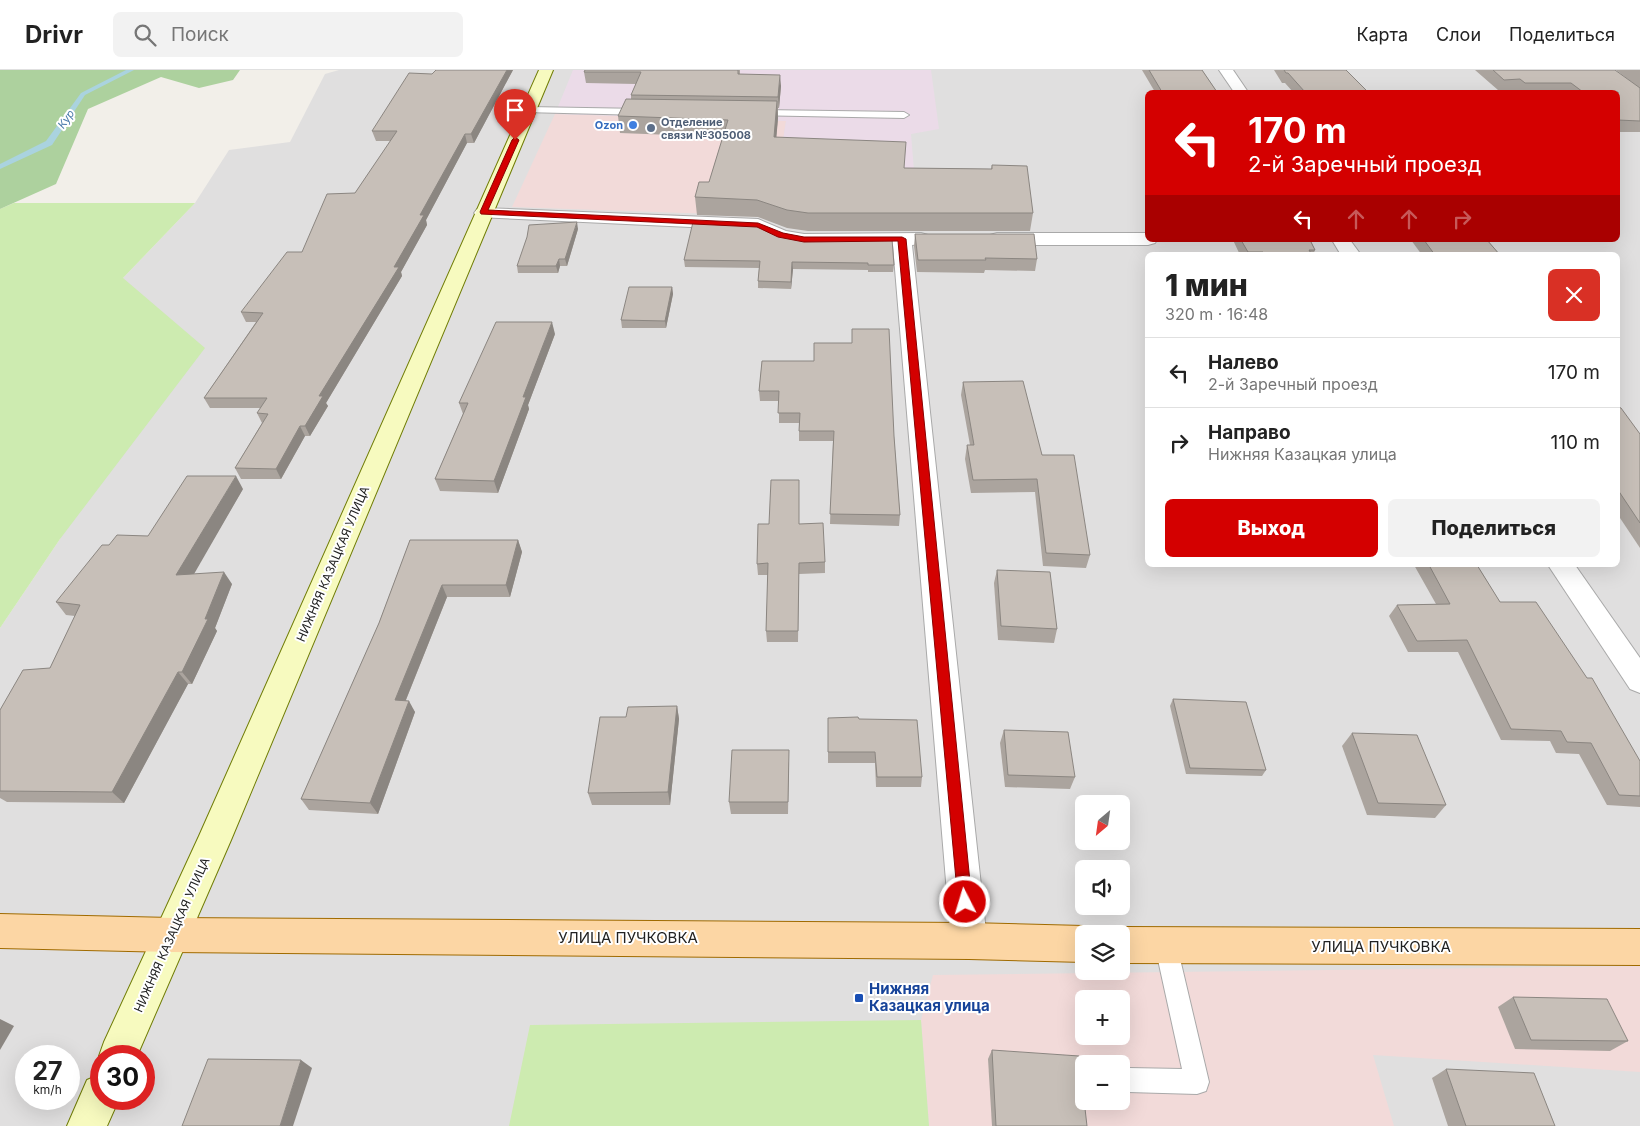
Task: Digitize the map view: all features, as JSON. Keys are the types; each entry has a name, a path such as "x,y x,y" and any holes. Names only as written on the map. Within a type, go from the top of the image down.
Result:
{"main road":[{"name":"УЛИЦА ПУЧКОВКА","path":"0,931 172,935 969,941 1075,944"},
{"name":"УЛИЦА ПУЧКОВКА","path":"1130,945 1640,947"}],"street":[{"name":"НИЖНЯЯ КАЗАЦКАЯ УЛИЦА","path":"123,1045 546,70"},
{"path":"1226,70 1240,90"},
{"path":"483,212 758,225 780,235 804,240 941,239"},
{"path":"902,239 969,941"},
{"path":"980,239 1145,239"},
{"path":"1562,567 1640,681"},
{"path":"87,1126 94,1110"}],"lane":[{"path":"528,110 657,112"},
{"path":"746,113 904,115"},
{"path":"1130,1080 1197,1082 1166,946"}],"shaded area":[{"path":"339,70 1640,70 1640,1126 0,1126 0,628 60,539 123,278 195,203 229,150 290,142 325,74"},
{"path":"573,70 931,70 939,129 911,134 918,220 771,216 786,121 555,114"},
{"path":"555,114 786,121 771,216 512,207"},
{"path":"1640,966 1640,1072 1373,1055 1394,1126 929,1126 921,1020 933,975 1075,973 1075,980 1130,980 1130,972"}],"green space":[{"path":"0,70 240,70 233,80 199,88 161,77 88,109 56,184 0,209"},
{"path":"14,203 195,203 123,278 205,348 60,539 0,628 0,209"},
{"path":"921,1020 929,1126 509,1126 530,1025"}],"building":[{"path":"436,70 507,70 471,134 465,134 420,215 424,215 394,267 399,267 319,396 323,396 305,426 300,426 276,469 235,468 268,414 257,413 267,398 204,398 263,313 241,312 287,252 302,252 327,194 355,193 397,131 372,131 409,73 432,74"},
{"path":"585,70 738,70 738,74 780,75 778,97 631,95 641,72 584,72"},
{"path":"1149,70 1202,70 1216,90 1161,90"},
{"path":"1284,70 1346,70 1366,90 1303,90"},
{"path":"1493,70 1615,70 1640,88 1640,121 1620,120 1620,90 1580,90 1571,83 1525,83 1520,79 1504,80"},
{"path":"626,99 777,101 774,137 906,142 904,168 992,169 992,165 1027,166 1033,213 808,213 787,210 757,200 695,197 699,182 709,182 728,120 618,116"},
{"path":"577,222 565,259 559,259 556,266 517,266 529,225"},
{"path":"693,222 754,225 771,231 805,238 892,239 894,265 792,262 791,282 758,281 760,261 684,260"},
{"path":"915,234 1034,234 1037,259 918,260"},
{"path":"1242,242 1311,242 1315,250 1309,250 1310,252 1248,252"},
{"path":"1425,242 1489,242 1497,252 1433,252"},
{"path":"629,287 672,287 665,321 621,320"},
{"path":"496,322 552,322 523,397 526,397 494,481 435,479 468,403 459,403"},
{"path":"852,329 889,329 900,515 830,514 834,431 799,431 800,413 778,413 779,391 759,391 762,361 814,361 814,343 852,343"},
{"path":"1023,381 1042,455 1074,455 1090,555 1046,553 1037,479 973,480 967,445 974,445 963,382"},
{"path":"1620,408 1640,434 1640,523 1620,493"},
{"path":"187,476 236,476 176,575 224,572 205,619 208,619 182,672 178,672 112,792 0,791 0,710 23,670 50,668 80,605 56,602 102,545 109,545 117,535 148,536"},
{"path":"771,480 799,480 799,524 823,523 825,562 799,563 798,631 766,631 768,563 757,564 758,524 769,524"},
{"path":"410,540 518,540 506,585 442,585 395,700 409,701 370,803 301,799 379,623"},
{"path":"1430,567 1478,567 1500,602 1536,602 1587,678 1592,678 1640,761 1640,796 1619,795 1591,743 1567,742 1561,731 1511,729 1467,640 1417,641 1397,605 1450,604"},
{"path":"997,570 1050,572 1057,629 1001,626"},
{"path":"1173,699 1246,702 1266,770 1190,768"},
{"path":"677,706 668,792 588,793 600,717 626,717 628,707"},
{"path":"858,717 859,719 917,720 922,777 877,777 875,752 828,752 828,718"},
{"path":"1004,730 1068,732 1075,777 1008,775"},
{"path":"1352,733 1417,735 1446,805 1378,803"},
{"path":"732,750 789,750 788,802 729,802"},
{"path":"1513,997 1607,999 1628,1041 1531,1040"},
{"path":"992,1050 1075,1056 1075,1110 1085,1110 1087,1126 996,1126"},
{"path":"208,1059 301,1060 280,1126 182,1126"},
{"path":"1446,1069 1534,1073 1555,1126 1466,1126"}],"waterway":[{"name":"Кур","path":"0,167 49,143 83,94 131,70"}],"place":[{"name":"Ozon","path":"633,125"},
{"name":"Отделение связи №305008","path":"651,128"},
{"name":"Нижняя Казацкая улица","path":"859,998"}],"route":[{"path":"515,140 483,212 758,225 780,235 804,240 841,238 902,239 965,902"}]}
